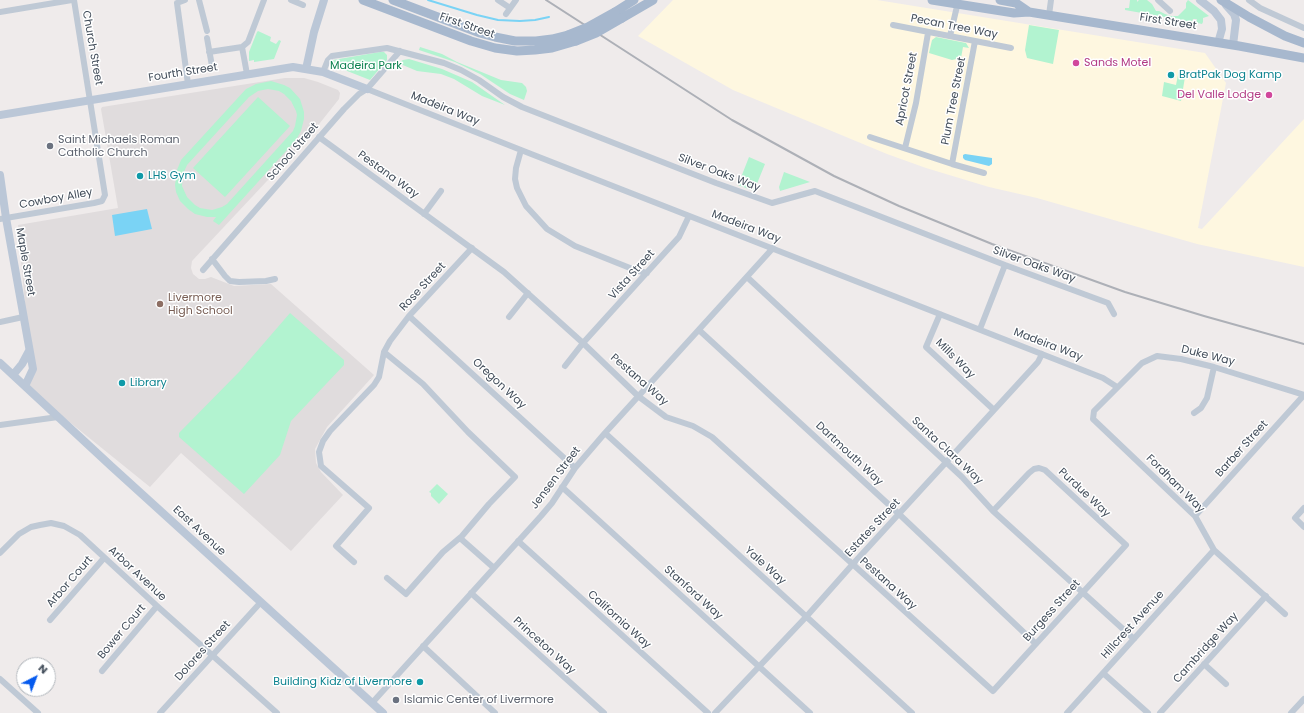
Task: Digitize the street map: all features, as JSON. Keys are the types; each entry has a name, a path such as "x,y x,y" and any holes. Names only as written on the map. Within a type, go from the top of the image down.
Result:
{"main road":[{"name":"First Street","path":"363,0 471,41 495,48 535,50 552,48 576,42 596,33 653,0"},
{"name":"First Street","path":"393,0 480,33 515,41 536,41 568,35 588,27 634,0"},
{"name":"First Street","path":"932,0 958,2 1014,13 1029,12 1049,15 1218,42 1304,58"},
{"name":"First Street","path":"1000,0 1016,3 1029,12"},
{"path":"1220,0 1285,36 1304,43"}],"street":[{"path":"0,12 73,0"},
{"name":"Church Street","path":"73,0 91,100"},
{"path":"185,0 176,1 188,84"},
{"path":"200,0 212,66"},
{"path":"210,52 242,47 248,42 264,0"},
{"path":"291,0 303,5"},
{"path":"306,69 314,32 324,0"},
{"path":"498,0 510,8"},
{"path":"506,14 516,0"},
{"path":"1049,15 1051,0"},
{"path":"1158,0 1170,11"},
{"path":"1200,0 1214,11 1221,20 1222,29 1218,42"},
{"path":"1220,0 1231,10 1236,20 1232,45"},
{"path":"1249,0 1260,8 1304,28"},
{"path":"950,36 958,2"},
{"name":"Pecan Tree Way","path":"893,25 1011,48"},
{"name":"Apricot Street","path":"905,148 916,103 928,32"},
{"name":"Plum Tree Street","path":"952,164 975,41"},
{"path":"242,47 247,74"},
{"name":"Silver Oaks Way","path":"324,72 328,60 332,56 387,48 444,63 461,70 503,97 522,107 772,203 815,191 1005,265 1108,303 1114,314"},
{"name":"School Street","path":"203,270 344,109 359,94 367,89 400,51"},
{"name":"Fourth Street","path":"0,115 293,67 324,72 367,89"},
{"name":"Madeira Way","path":"367,89 980,329 1103,378 1116,387"},
{"name":"Cowboy Alley","path":"3,219 102,201 105,195 91,100"},
{"name":"Pestana Way","path":"319,137 504,272 583,343 638,396 666,417 693,426 712,437 992,691"},
{"path":"870,137 984,173"},
{"path":"521,150 516,168 516,188 526,206 547,229 575,246 635,270 647,273"},
{"name":"Maple Street","path":"0,175 3,219 33,369 25,386"},
{"path":"424,214 441,191"},
{"name":"Vista Street","path":"564,366 679,237 689,216"},
{"name":"Rose Street","path":"354,562 336,546 369,508 321,466 319,452 323,441 330,431 374,385 379,377 384,352 390,341 409,316 472,248"},
{"name":"Jensen Street","path":"372,703 541,516 575,468 605,433 773,248"},
{"path":"212,259 230,281 246,282 275,279"},
{"path":"980,329 1005,265"},
{"name":"Santa Clara Way","path":"747,277 962,477 994,511 1134,639"},
{"path":"509,317 528,293"},
{"name":"Mills Way","path":"940,314 926,347 994,410"},
{"name":"Oregon Way","path":"409,316 575,468"},
{"path":"0,322 23,317"},
{"name":"Dartmouth Way","path":"699,330 899,514 1036,644"},
{"path":"13,375 30,352"},
{"path":"384,352 423,384 468,432 515,477 460,538 443,552 406,594 387,578"},
{"name":"Estates Street","path":"715,713 806,617 1038,362 1042,354"},
{"name":"Duke Way","path":"1116,387 1142,363 1157,356 1181,359 1214,367 1304,395"},
{"name":"East Avenue","path":"0,363 384,713"},
{"path":"1194,413 1201,408 1207,398 1214,367"},
{"name":"Fordham Way","path":"1116,387 1094,411 1093,419 1196,516 1214,550 1285,614"},
{"name":"Barber Street","path":"1196,516 1304,395"},
{"path":"0,426 58,416"},
{"name":"Yale Way","path":"605,433 912,713"},
{"name":"Purdue Way","path":"994,511 1029,473 1034,469 1039,468 1045,470 1126,545"},
{"name":"Stanford Way","path":"562,487 810,713"},
{"path":"1304,508 1295,518 1304,527"},
{"name":"Arbor Avenue","path":"0,554 19,534 30,527 51,523 64,526 80,535 212,656 277,713"},
{"path":"460,538 494,568"},
{"name":"California Way","path":"518,541 708,713"},
{"name":"Burgess Street","path":"992,691 1126,545"},
{"name":"Hillcrest Avenue","path":"1067,713 1214,550"},
{"name":"Arbor Court","path":"50,620 104,558"},
{"name":"Princeton Way","path":"471,593 604,713"},
{"name":"Cambridge Way","path":"1160,713 1266,596"},
{"name":"Dolores Street","path":"163,712 261,602"},
{"name":"Bower Court","path":"102,671 157,606"},
{"path":"423,646 495,713"},
{"path":"1204,664 1226,684"},
{"path":"1103,673 1148,713"},
{"path":"0,679 38,713"},
{"path":"1291,713 1304,699"}],"shaded area":[{"path":"673,0 877,0 1205,53 1226,83 1198,228 1202,229 1304,119 1304,267 1197,244 1037,198 989,187 926,168 887,154 733,90 638,36"},
{"name":"Livermore High School","path":"285,78 304,78 318,82 338,90 340,93 339,99 312,133 192,261 191,268 193,274 199,279 211,277 234,286 271,284 374,375 327,427 315,449 316,463 321,472 343,495 291,551 181,453 150,487 25,386 33,369 29,351 18,225 118,208 101,109 102,107"}],"green space":[{"path":"1130,0 1137,0 1137,2 1139,0 1147,0 1152,4 1156,11 1171,16 1178,16 1186,8 1186,3 1188,0 1209,16 1203,18 1202,24 1193,22 1197,19 1193,19 1192,22 1125,10 1125,8 1129,8"},
{"path":"1029,25 1059,30 1053,64 1027,58 1025,50"},
{"path":"258,31 271,37 270,41 276,44 279,40 281,41 274,59 254,62 254,60 249,61 249,52"},
{"path":"936,37 966,43 969,48 963,47 961,58 952,60 929,53 932,40"},
{"path":"420,47 442,54 457,62 501,80 522,83 526,87 527,91 524,100 510,94 480,74 455,62 419,50"},
{"name":"Madeira Park","path":"384,52 387,55 387,60 370,80 332,65 333,60"},
{"path":"409,59 442,69 472,82 505,105 482,96 454,79 441,74 417,71 398,63"},
{"path":"1179,70 1186,71 1181,101 1162,96 1164,82 1176,85"},
{"path":"271,81 290,88 300,99 304,112 301,131 296,140 219,225 213,221 216,217 207,217 195,214 180,201 175,185 177,170 181,160 246,89 256,84","holes":["268,89 279,91 291,101 296,111 297,115 293,131 227,204 212,210 200,208 195,205 187,197 182,186 183,174 187,165 249,97 258,91"]},
{"path":"258,97 290,126 225,197 193,168"},
{"path":"749,157 765,164 754,191 738,185"},
{"path":"784,172 810,182 780,191 779,187"},
{"path":"290,313 344,360 344,365 291,421 280,455 244,494 179,437 179,433 239,372"},
{"path":"437,484 448,494 439,504 429,492"}],"water":[{"path":"965,154 992,158 992,164 989,166 965,160 963,155"},
{"path":"147,209 152,229 115,236 112,215"}],"waterway":[{"path":"428,0 498,20 520,21 549,17"}],"railway":[{"path":"546,0 732,120 834,176 899,206 992,244 1125,292 1304,344"}],"place":[{"name":"Sands Motel","path":"1076,63"},
{"name":"BratPak Dog Kamp","path":"1171,75"},
{"name":"Del Valle Lodge","path":"1269,95"},
{"name":"Saint Michaels Roman Catholic Church","path":"50,146"},
{"name":"LHS Gym","path":"140,176"},
{"name":"Livermore High School","path":"160,304"},
{"name":"Library","path":"122,383"},
{"name":"Building Kidz of Livermore","path":"420,682"},
{"name":"Islamic Center of Livermore","path":"396,700"}]}
